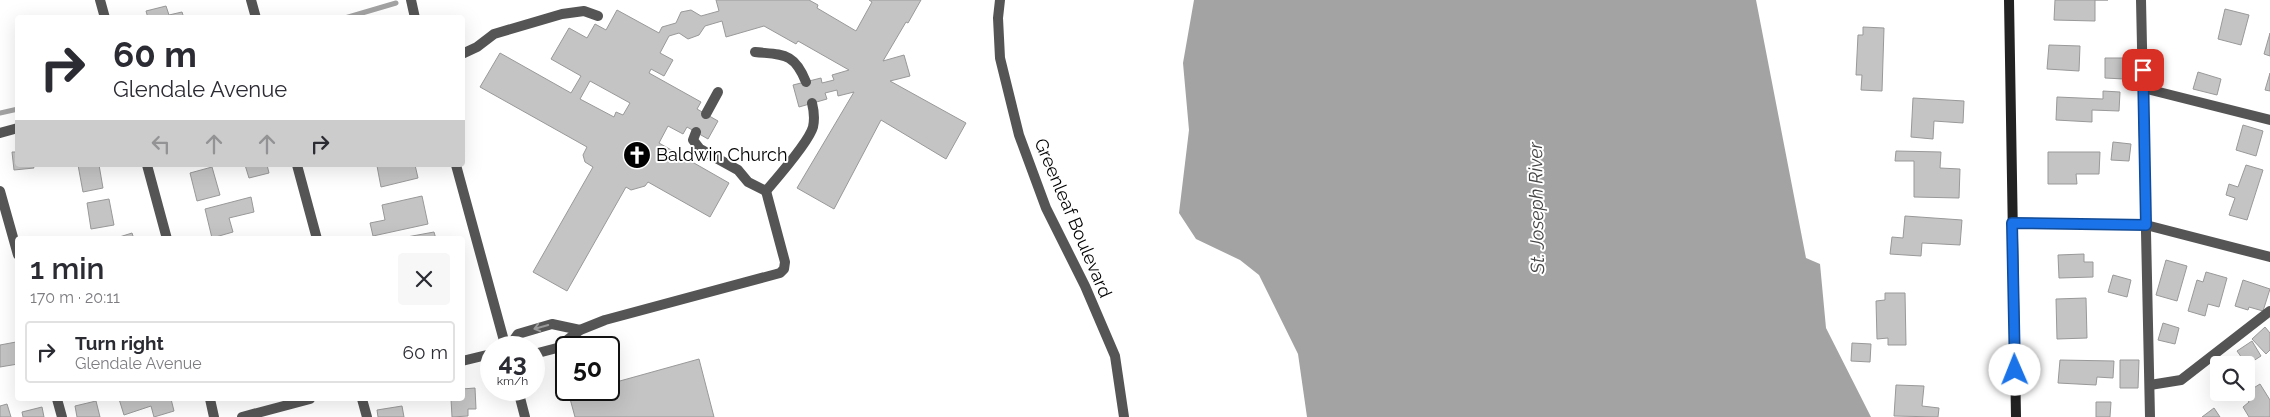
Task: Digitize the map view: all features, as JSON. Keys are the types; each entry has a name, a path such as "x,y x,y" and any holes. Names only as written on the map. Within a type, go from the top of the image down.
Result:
{"main road":[{"path":"2009,0 2016,417"}],"street":[{"path":"100,0 104,15"},
{"path":"251,0 255,15"},
{"path":"411,0 415,15"},
{"name":"Greenleaf Boulevard","path":"1000,0 998,18 1000,58 1019,135 1046,208 1085,286 1114,356 1124,417"},
{"path":"2141,0 2150,417"},
{"path":"465,53 477,48 494,34 562,14 584,11 598,16"},
{"path":"755,52 787,56 800,68 806,82"},
{"path":"2143,88 2270,120"},
{"path":"706,114 718,92"},
{"path":"766,191 787,166 812,129 815,117 812,103"},
{"path":"0,133 15,129"},
{"path":"545,351 557,348 580,330 605,320 780,273 784,268 785,262 766,191 748,182 738,170 700,149 693,140 696,132"},
{"path":"148,167 166,236"},
{"path":"298,167 316,236"},
{"path":"457,167 504,336"},
{"path":"0,191 15,244"},
{"path":"2012,223 2146,225 2270,257"},
{"path":"2150,385 2181,380 2270,311"},
{"path":"516,336 552,324 580,330"},
{"path":"465,360 480,357"},
{"path":"58,401 62,417"},
{"path":"210,401 214,417"},
{"path":"242,417 302,401"},
{"path":"363,401 367,417"},
{"path":"521,401 526,417"}],"water":[{"name":"St. Joseph River","path":"1194,0 1756,0 1806,258 1820,264 1826,328 1871,417 1307,417 1298,354 1259,275 1240,260 1196,239 1179,213 1189,130 1183,63"}],"building":[{"path":"716,0 809,0 818,5 817,8 856,31 872,2 869,0 921,0 883,61 904,55 910,76 890,81 966,123 946,159 881,120 834,209 797,188 854,92 838,96 837,90 825,93 827,99 799,107 793,85 821,78 822,83 834,80 832,75 849,70 798,41 796,44 764,26 726,37 722,21 705,26 699,35 688,39 679,33 669,36 660,53 673,60 664,76 651,69 649,73 701,102 697,109 718,121 708,139 687,127 683,134 668,126 659,143 729,183 710,217 648,182 645,186 631,190 626,187 567,291 533,272 593,167 585,162 583,155 587,147 480,87 500,53 571,93 581,76 551,59 569,28 587,38 595,24 606,30 617,10 659,33 662,27 676,23 681,12 691,10 701,16 719,11","holes":["590,81 630,103 623,115 616,112 614,117 580,99"]},
{"path":"2055,0 2095,0 2095,21 2054,20"},
{"path":"166,6 169,15 147,15 146,11"},
{"path":"2225,9 2249,15 2241,45 2218,39"},
{"path":"182,12 183,15 169,15"},
{"path":"1863,27 1884,28 1882,91 1861,90 1862,75 1856,75 1858,35 1863,35"},
{"path":"2270,33 2270,56 2264,54"},
{"path":"2049,45 2080,46 2079,71 2047,69"},
{"path":"2105,58 2125,58 2124,79 2105,78"},
{"path":"2198,72 2221,79 2217,95 2193,89"},
{"path":"2270,73 2270,91 2265,90"},
{"path":"2103,91 2120,92 2119,111 2092,110 2092,122 2056,120 2057,97 2103,99"},
{"path":"1913,98 1964,101 1963,123 1934,121 1933,139 1911,137"},
{"path":"2243,125 2263,131 2256,156 2236,150"},
{"path":"2113,142 2131,144 2129,161 2111,160"},
{"path":"1896,151 1941,152 1940,168 1960,169 1959,198 1914,197 1914,161 1895,161"},
{"path":"12,152 15,152 15,167 34,168 14,170"},
{"path":"2048,152 2100,152 2099,174 2076,174 2077,184 2048,184"},
{"path":"2246,165 2263,170 2247,220 2229,215 2235,198 2226,195 2229,184 2238,187"},
{"path":"78,167 99,167 103,188 83,192"},
{"path":"212,167 220,195 197,201 190,173"},
{"path":"246,167 268,167 269,173 249,178"},
{"path":"377,167 415,167 418,178 381,187"},
{"path":"422,196 428,224 373,236 370,223 385,220 382,205"},
{"path":"251,197 254,212 229,218 233,232 212,236 205,209"},
{"path":"109,199 114,225 91,229 87,203"},
{"path":"1905,216 1962,220 1960,245 1922,243 1921,256 1890,254 1892,237 1903,238"},
{"path":"434,232 435,236 412,236"},
{"path":"132,233 133,236 122,236"},
{"path":"2084,254 2084,262 2093,262 2093,277 2059,278 2058,255"},
{"path":"2166,260 2187,266 2177,301 2156,295"},
{"path":"2206,272 2227,278 2219,307 2208,304 2205,316 2188,311 2197,280 2203,282"},
{"path":"2113,275 2131,280 2127,297 2108,292"},
{"path":"2243,280 2270,289 2263,311 2249,307 2248,310 2235,306"},
{"path":"1885,293 1905,293 1906,345 1888,345 1888,338 1877,339 1876,301 1885,300"},
{"path":"2086,298 2087,338 2057,339 2056,299"},
{"path":"2163,323 2179,328 2175,344 2158,340"},
{"path":"2265,327 2270,333 2270,350 2266,354 2252,339"},
{"path":"2252,341 2261,356 2255,360 2255,356 2241,356 2237,351"},
{"path":"15,342 15,364 0,367 0,345"},
{"path":"1852,343 1871,344 1870,362 1851,361"},
{"path":"699,359 714,417 575,417 571,401 620,401 620,381"},
{"path":"2060,360 2114,361 2113,378 2097,377 2096,385 2058,383"},
{"path":"2120,360 2139,360 2138,388 2120,388"},
{"path":"2260,384 2270,400 2270,417 2249,417 2243,407 2248,401 2255,401 2255,387"},
{"path":"1896,385 1924,386 1922,406 1939,408 1938,417 1894,416"},
{"path":"475,388 476,409 468,409 468,416 452,417 451,401 465,401 465,389"},
{"path":"96,401 100,417 77,417 75,406"},
{"path":"120,401 172,401 174,411 154,417 151,406 124,415"},
{"path":"2096,402 2111,402 2110,417 2096,417"},
{"path":"7,404 11,417 0,417 0,406"},
{"path":"402,406 404,417 378,417 377,410"},
{"path":"42,407 44,417 23,417 22,412"},
{"path":"2214,408 2220,417 2202,417"}],"waterway":[{"path":"355,15 396,3"},
{"path":"0,113 15,110"}],"place":[{"name":"Baldwin Church","path":"637,155"}],"route":[{"path":"2015,370 2012,223 2146,225 2143,70"}]}
